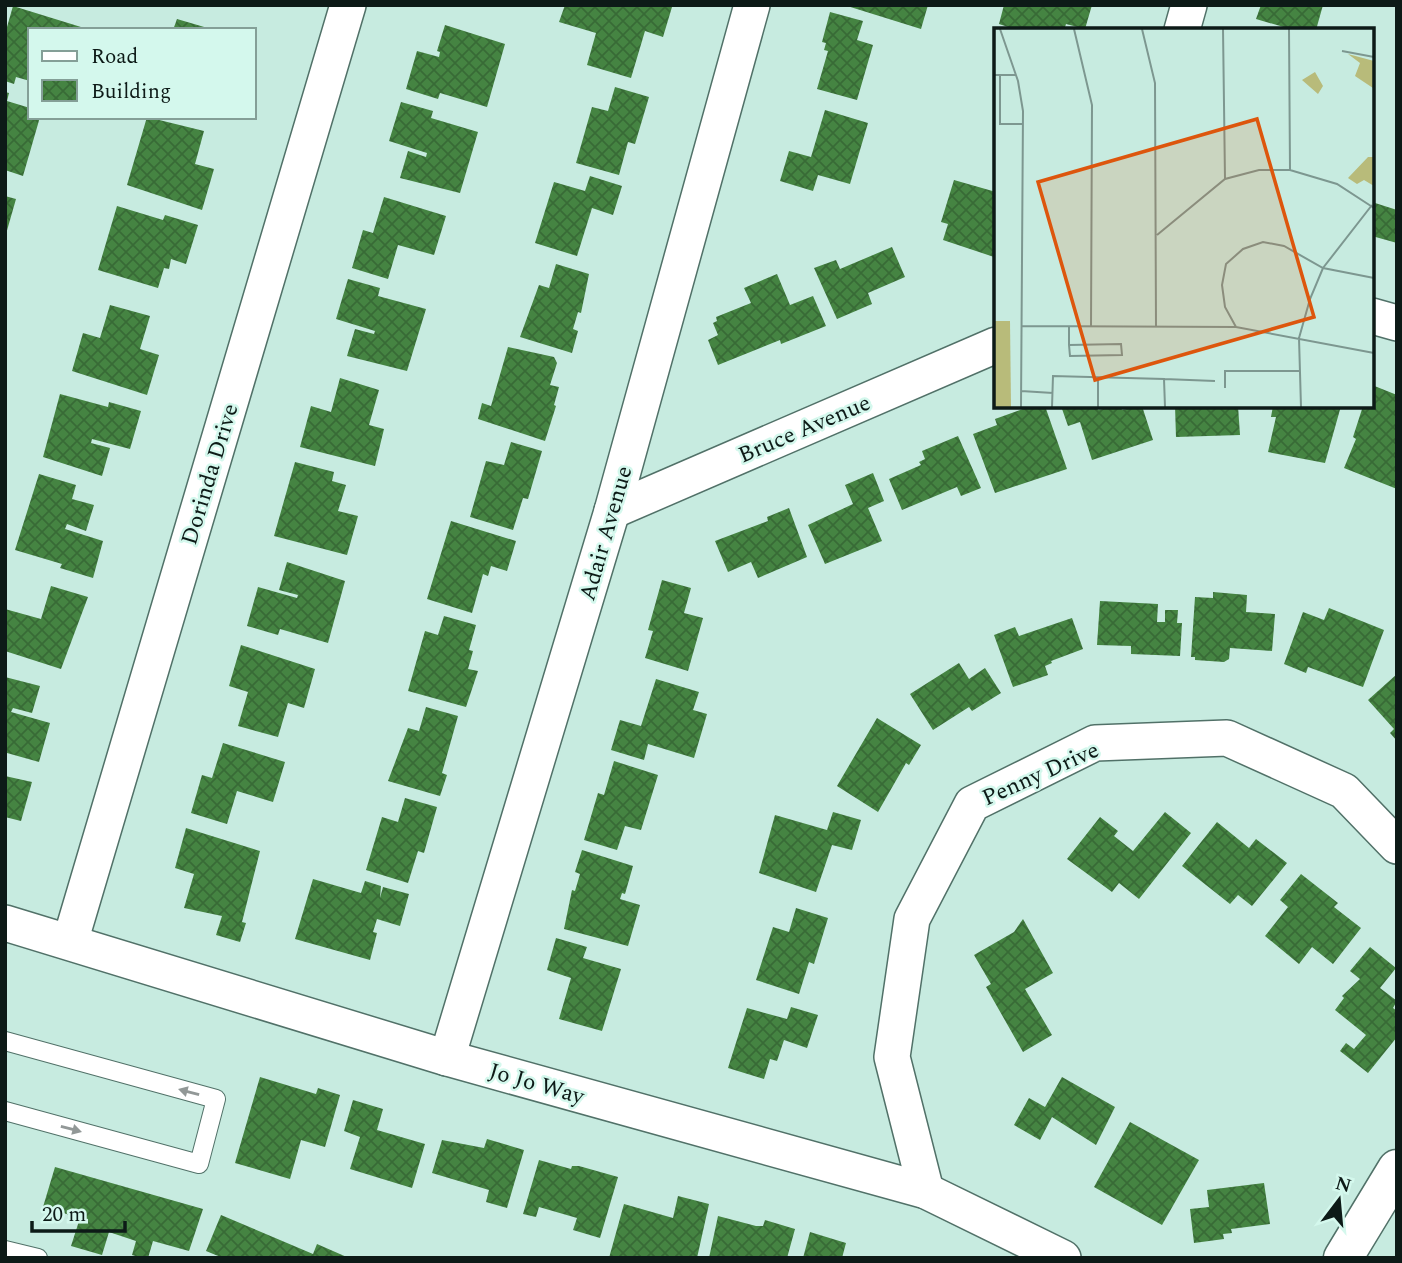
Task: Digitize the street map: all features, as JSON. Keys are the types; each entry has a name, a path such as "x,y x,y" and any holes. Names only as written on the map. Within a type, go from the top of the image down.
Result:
{"street":[{"name":"Dorinda Drive","path":"70,942 348,5"},
{"name":"Adair Avenue","path":"447,1058 612,511 752,5"},
{"path":"1183,28 1189,5"},
{"path":"1374,317 1397,323"},
{"name":"Bruce Avenue","path":"612,511 994,346"},
{"name":"Penny Drive","path":"926,1191 892,1057 912,919 972,804 1095,743 1227,738 1344,791 1397,846"},
{"name":"Jo Jo Way","path":"5,923 447,1058 926,1191 1063,1258"},
{"path":"1343,1258 1397,1168"}],"lane":[{"path":"5,1041 216,1099 199,1164 5,1111"},
{"path":"5,1250 28,1257"}],"building":[{"path":"565,5 672,7 663,37 645,31 631,78 587,65 596,33 559,22"},
{"path":"844,5 928,5 921,29"},
{"path":"1004,5 1092,5 1085,28 1066,24 1065,28 1011,28 999,24"},
{"path":"1261,5 1323,5 1317,28 1287,28 1256,19"},
{"path":"13,6 81,27 28,28 28,80 16,77 14,84 5,81 5,34"},
{"path":"830,12 863,21 857,40 873,45 857,100 817,89 828,51 824,50 826,43 822,42"},
{"path":"177,19 208,28 174,28"},
{"path":"445,25 505,44 487,107 440,93 438,99 406,89 417,51 439,57 440,52 437,51"},
{"path":"615,87 649,97 635,144 628,142 619,175 576,163 592,107 608,111"},
{"path":"5,92 9,93 7,101 28,107 28,119 39,119 23,176 5,170"},
{"path":"401,102 433,111 431,118 478,132 460,193 400,178 408,151 426,157 427,153 389,141"},
{"path":"825,110 868,123 850,184 818,175 813,191 780,181 789,151 811,157"},
{"path":"146,119 204,131 195,164 214,169 202,210 127,185"},
{"path":"590,176 622,186 613,215 592,208 577,256 535,243 554,182 585,191"},
{"path":"954,180 994,191 994,257 943,240 948,224 941,222"},
{"path":"5,196 16,199 6,234 5,234"},
{"path":"384,197 446,216 434,255 398,245 388,279 352,268 363,230 373,233"},
{"path":"1374,203 1397,210 1397,243 1374,237"},
{"path":"117,206 163,220 165,215 198,225 186,264 171,259 169,269 164,268 158,288 98,270"},
{"path":"892,247 905,277 868,293 872,304 837,319 814,268 836,260 840,269"},
{"path":"556,264 589,274 581,313 578,312 573,329 578,331 572,353 520,337 539,285 549,288"},
{"path":"777,274 790,305 813,296 826,326 781,344 780,340 718,365 708,340 718,335 713,323 717,321 716,317 751,303 744,288"},
{"path":"348,279 380,288 378,296 426,309 407,371 347,356 355,329 374,334 375,331 336,319"},
{"path":"110,305 150,316 140,349 159,355 147,395 72,371 83,333 100,338"},
{"path":"508,347 554,357 557,363 550,385 559,387 545,441 478,419 482,403 491,406"},
{"path":"340,378 379,390 369,425 384,429 375,466 300,447 311,406 331,412"},
{"path":"1374,386 1397,395 1397,489 1344,468 1356,439 1353,437 1362,408 1374,408"},
{"path":"60,394 108,407 109,402 141,411 130,449 92,439 91,443 110,448 102,476 43,457"},
{"path":"1025,408 1046,408 1067,469 995,493 973,434 997,425 995,419"},
{"path":"1062,408 1143,408 1153,440 1092,460 1080,422 1068,426"},
{"path":"1175,408 1238,408 1240,435 1176,437"},
{"path":"1273,408 1340,408 1325,463 1268,452 1276,417 1271,417"},
{"path":"958,436 981,488 961,496 957,487 902,510 889,479 921,465 919,462 925,459 922,451"},
{"path":"511,442 542,451 528,499 523,498 513,530 470,517 486,461 504,465"},
{"path":"295,462 334,472 332,481 346,485 338,511 358,516 347,555 274,536"},
{"path":"873,473 884,501 868,508 882,541 825,564 808,525 853,504 845,485"},
{"path":"39,474 76,485 72,499 94,505 86,531 67,524 65,529 103,541 93,578 60,568 62,564 15,550"},
{"path":"789,508 807,557 758,578 751,562 728,572 715,541 768,521 767,517"},
{"path":"451,521 516,541 507,571 491,566 488,576 483,574 472,613 427,599"},
{"path":"287,562 345,581 328,643 280,629 278,635 247,626 258,587 297,598 298,595 279,590"},
{"path":"662,580 691,588 684,613 703,618 688,671 645,658 653,631 648,630"},
{"path":"51,586 88,597 61,669 5,651 5,609 41,619"},
{"path":"1213,592 1247,595 1246,612 1275,614 1272,651 1230,648 1229,659 1224,662 1195,660 1195,657 1191,657 1195,597 1213,598"},
{"path":"1100,601 1158,604 1157,622 1165,622 1165,610 1178,610 1177,623 1182,623 1180,656 1131,654 1131,646 1097,645"},
{"path":"1329,608 1384,630 1363,687 1308,667 1306,673 1284,664 1303,612 1324,620"},
{"path":"444,616 476,625 469,650 473,651 468,669 478,671 466,707 408,691 425,631 438,635"},
{"path":"1072,618 1083,649 1051,661 1052,663 1045,666 1048,675 1013,687 994,635 1015,627 1019,636"},
{"path":"241,645 315,669 304,708 288,703 278,737 238,726 248,692 229,686"},
{"path":"959,663 969,679 985,668 1001,693 972,711 969,707 933,730 910,694"},
{"path":"1397,674 1397,741 1390,733 1394,729 1368,700"},
{"path":"5,677 40,686 32,713 13,708 11,712 50,723 39,762 7,753"},
{"path":"656,679 699,692 693,710 707,714 694,758 648,744 644,760 611,750 620,720 641,726"},
{"path":"426,707 458,716 442,773 447,775 440,796 388,781 408,728 419,731"},
{"path":"877,718 921,745 909,765 906,763 878,812 837,786"},
{"path":"223,743 285,762 273,802 237,791 227,824 191,813 202,775 212,778"},
{"path":"614,761 658,775 641,830 625,826 617,850 584,840 598,793 604,795"},
{"path":"5,776 32,782 21,821 5,817"},
{"path":"405,798 437,807 424,853 418,851 408,883 366,870 382,817 398,822"},
{"path":"833,812 861,820 852,850 832,845 816,892 759,873 775,815 827,830"},
{"path":"1165,812 1191,833 1139,899 1119,883 1112,892 1067,859 1100,817 1118,831 1114,836 1133,851"},
{"path":"1217,822 1249,848 1256,839 1287,863 1252,906 1238,895 1230,904 1182,866"},
{"path":"186,828 260,851 242,922 246,923 240,942 216,935 222,916 184,908 194,874 175,868"},
{"path":"582,850 633,866 625,894 622,893 620,899 640,905 628,946 564,929 572,890 575,891 580,874 575,872"},
{"path":"1301,874 1338,903 1334,907 1361,928 1333,964 1312,947 1299,964 1265,936 1288,907 1280,900"},
{"path":"313,879 361,893 365,881 381,886 380,898 383,887 409,894 400,926 377,919 373,932 377,933 370,960 295,939"},
{"path":"796,908 828,918 814,964 809,962 799,994 756,980 773,927 789,932"},
{"path":"1023,919 1053,973 1025,989 1052,1035 1023,1052 986,987 991,984 974,955 1014,932"},
{"path":"556,938 587,947 583,958 621,969 602,1031 559,1019 571,978 547,970"},
{"path":"1370,947 1396,968 1380,988 1397,1001 1393,1008 1397,1011 1397,1037 1368,1073 1340,1051 1346,1043 1354,1049 1366,1035 1335,1010 1344,998 1342,996 1360,979 1350,971"},
{"path":"791,1007 818,1015 807,1048 784,1040 777,1061 770,1059 764,1079 728,1068 747,1008 787,1019"},
{"path":"260,1077 316,1094 318,1088 340,1095 325,1147 301,1140 290,1179 235,1163"},
{"path":"1062,1077 1115,1107 1096,1145 1052,1117 1040,1140 1014,1125 1029,1098 1045,1107"},
{"path":"353,1100 383,1109 377,1130 425,1144 412,1188 350,1169 360,1137 344,1131"},
{"path":"1130,1122 1199,1160 1162,1225 1094,1187"},
{"path":"487,1139 524,1150 507,1208 486,1202 489,1190 432,1173 442,1140 484,1148"},
{"path":"539,1160 571,1169 572,1166 579,1166 618,1177 600,1238 573,1230 577,1218 539,1207 536,1217 523,1214"},
{"path":"55,1167 203,1209 189,1251 153,1241 148,1258 142,1258 132,1255 136,1241 109,1232 102,1255 71,1246 80,1218 43,1207"},
{"path":"1264,1183 1270,1224 1231,1229 1232,1233 1223,1234 1224,1239 1194,1243 1190,1209 1209,1207 1207,1190"},
{"path":"678,1196 709,1204 697,1258 609,1258 624,1204 673,1218"},
{"path":"221,1215 313,1254 317,1244 349,1258 223,1258 206,1251"},
{"path":"718,1216 756,1226 763,1226 765,1220 795,1229 787,1258 709,1258"},
{"path":"810,1232 846,1243 842,1258 803,1258"}]}
